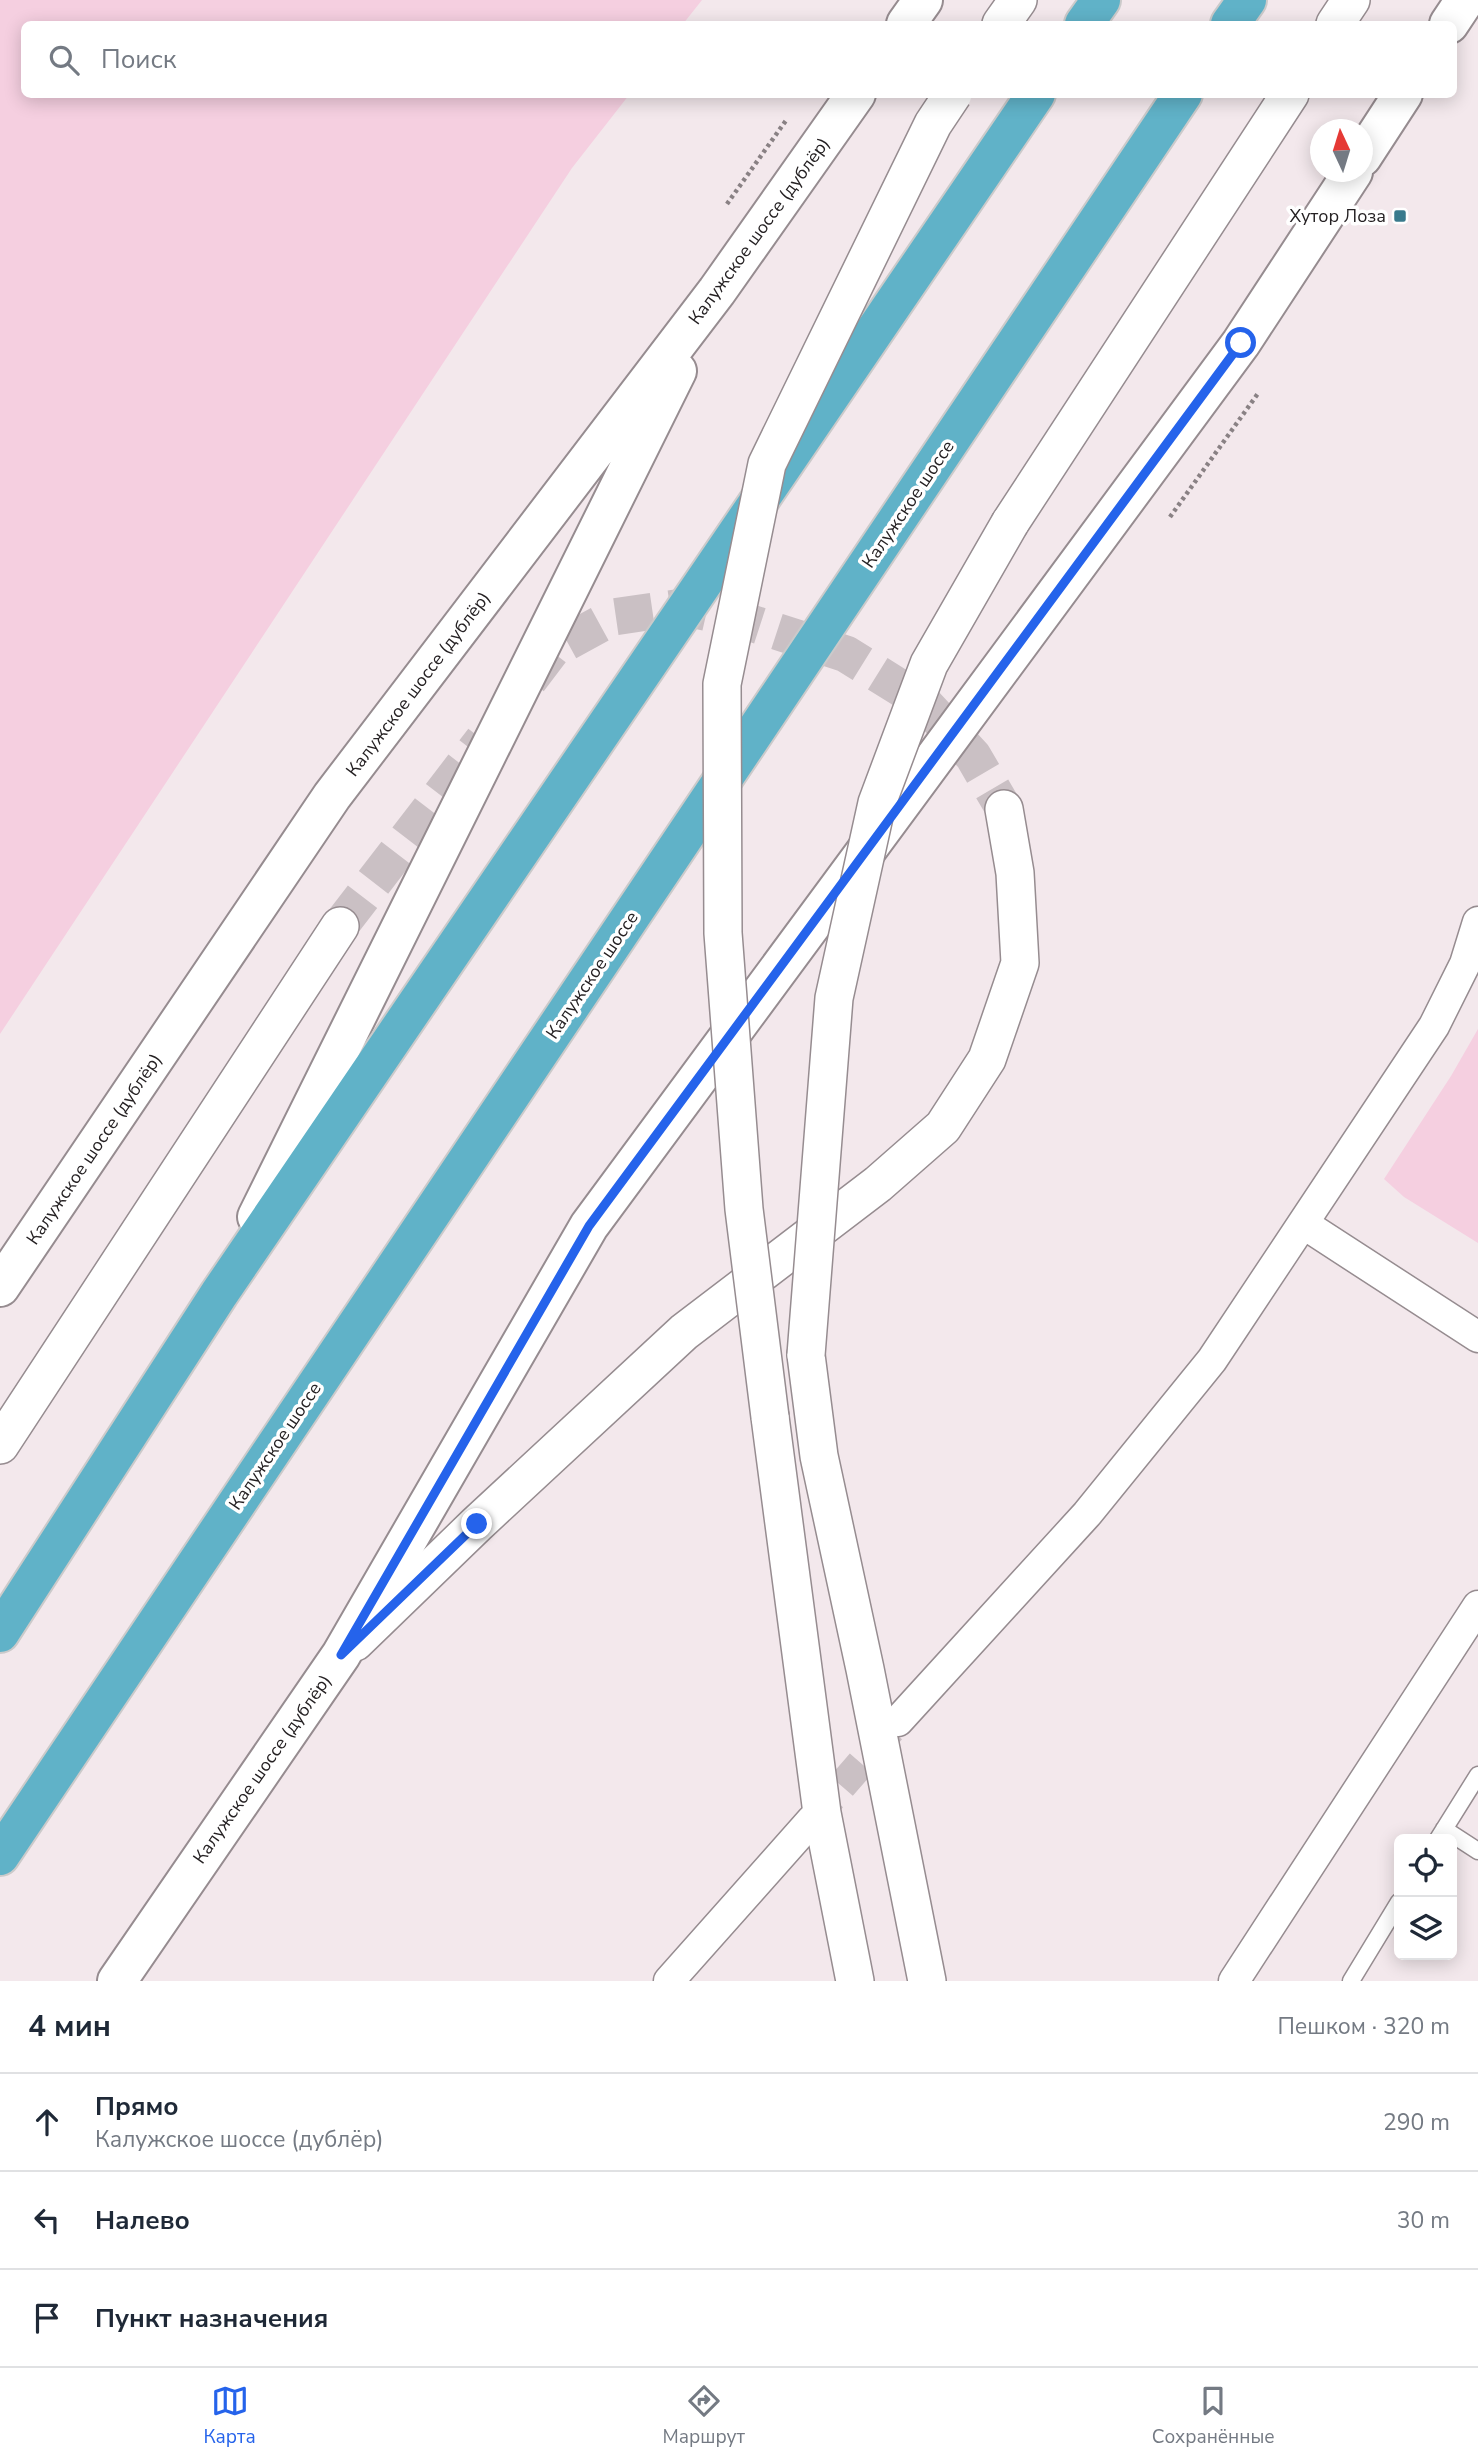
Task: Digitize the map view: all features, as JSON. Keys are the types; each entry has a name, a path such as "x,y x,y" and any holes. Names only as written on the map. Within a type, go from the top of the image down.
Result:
{"highway":[{"path":"1086,21 1101,0"},
{"path":"1232,21 1247,0"},
{"path":"0,1633 219,1294 1033,98"},
{"name":"Калужское шоссе","path":"0,1856 1180,98"}],"main road":[{"path":"908,21 923,0"},
{"path":"1451,21 1465,0"},
{"name":"Калужское шоссе (дублёр)","path":"0,1287 332,796 717,291 853,98"},
{"path":"1373,142 1401,98"},
{"name":"Калужское шоссе (дублёр)","path":"117,1981 341,1655 589,1226 1241,343 1346,182"},
{"path":"219,1294 717,291"}],"street":[{"path":"1003,21 1018,0"},
{"path":"1337,21 1351,0"},
{"path":"855,1981 822,1813 744,1209 723,933 722,684 767,464 933,124 950,98"},
{"path":"927,1981 865,1669 819,1456 806,1355 834,999 877,803 929,664 1010,523 1287,98"},
{"path":"341,1655 477,1524 684,1332 878,1184 943,1127 987,1059 1020,963 1015,873 1004,809"},
{"path":"898,1721 1087,1514 1212,1360 1434,1026 1465,964 1478,922"},
{"path":"0,1445 340,926"},
{"path":"1304,1224 1478,1337"},
{"path":"1234,1981 1478,1606"},
{"path":"669,1981 812,1819"}],"lane":[{"path":"1441,1834 1478,1775"},
{"path":"1457,1841 1478,1850"},
{"path":"1351,1981 1394,1910"}],"path":[{"path":"727,204 787,119"},
{"path":"1170,517 1259,392"}],"shaded area":[{"path":"0,0 702,0 685,21 21,21 21,98 627,98 572,168 0,1034"},
{"path":"1478,1029 1478,1243 1404,1197 1384,1179"}],"tunnel":[{"path":"529,680 551,651 613,617 682,607 748,622 846,654 923,702 973,756 1004,809"},
{"path":"340,926 483,740"},
{"path":"812,1820 891,1729"}],"place":[{"name":"Хутор Лоза","path":"1400,216"}],"route":[{"path":"477,1524 341,1655 589,1226 1241,343"}]}
